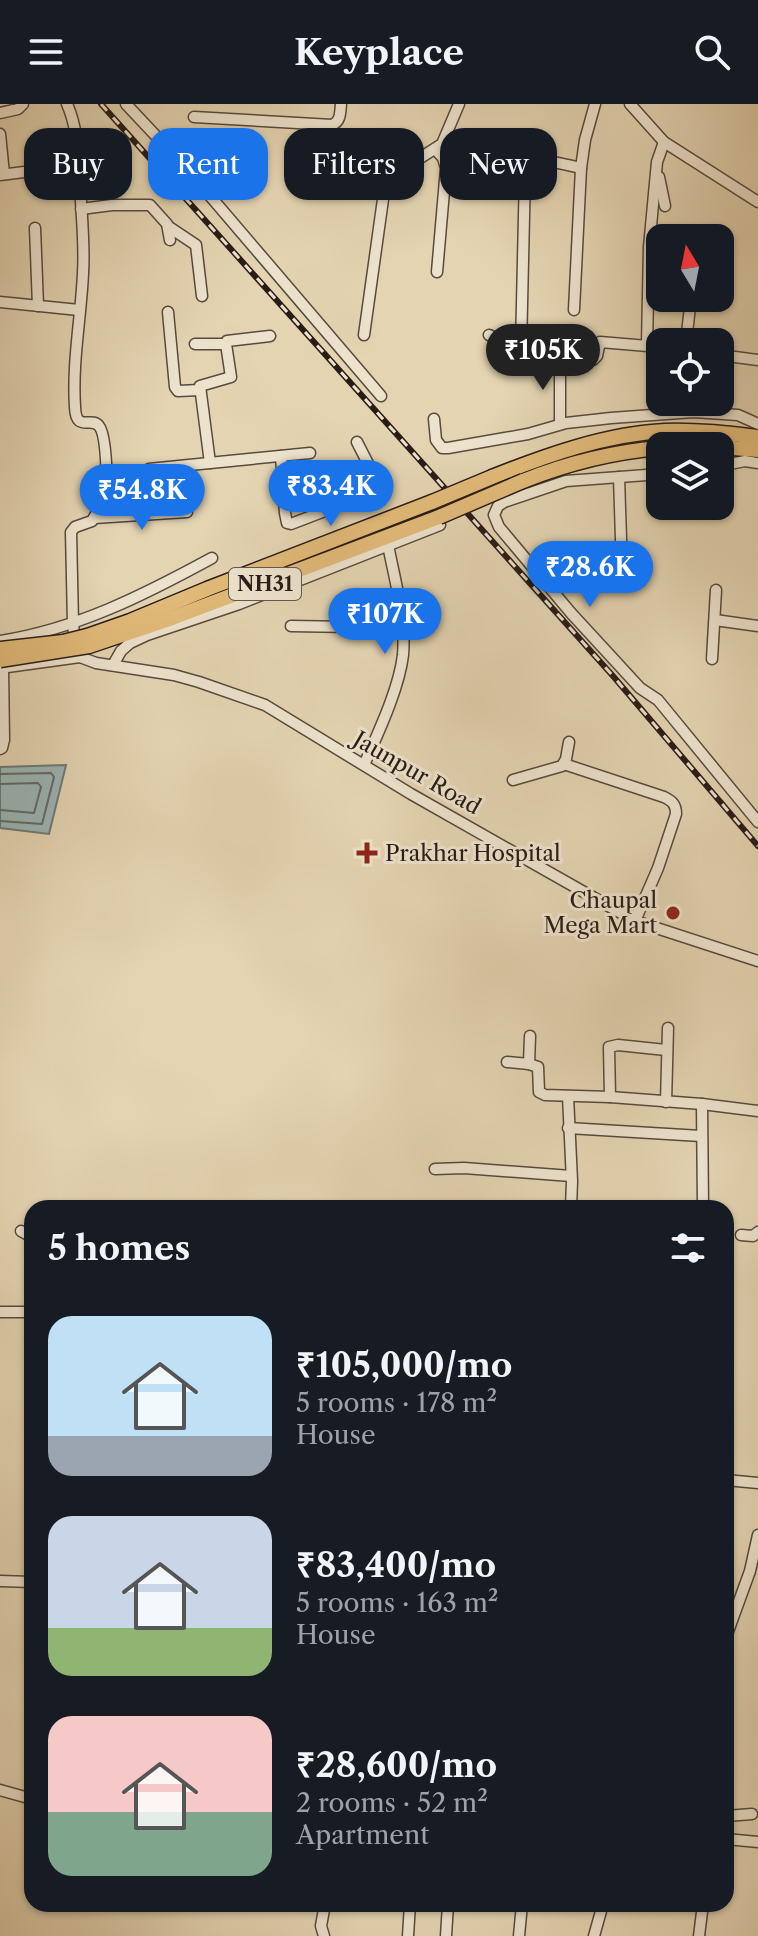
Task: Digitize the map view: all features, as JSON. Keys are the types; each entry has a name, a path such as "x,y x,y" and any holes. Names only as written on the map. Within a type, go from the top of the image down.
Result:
{"highway":[{"name":"NH31","path":"0,649 63,642 85,646 130,621 207,589 545,456 623,437 663,431 758,437"},
{"path":"734,448 758,450"},
{"name":"NH31","path":"1,665 85,646 172,618 440,521 523,481 576,462 646,450"}],"street":[{"path":"0,113 18,109 23,104"},
{"path":"67,104 74,120 83,272 75,410 77,420 100,427 107,499"},
{"path":"126,104 187,169 381,396"},
{"path":"194,117 332,125 340,118 341,104"},
{"path":"364,335 385,185 392,176 442,144 459,104"},
{"path":"574,310 581,168 595,104"},
{"path":"630,104 664,142 758,202"},
{"path":"0,134 2,174 24,172"},
{"path":"647,328 649,247 657,162 664,142"},
{"path":"435,149 443,158 446,168 437,272"},
{"path":"524,351 520,338 525,172 527,166 543,161 581,168"},
{"path":"657,162 665,206"},
{"path":"81,209 150,205 169,227 196,245 202,296"},
{"path":"169,227 170,240"},
{"path":"35,228 38,306"},
{"path":"0,302 79,310"},
{"path":"168,312 175,387 178,391 200,390"},
{"path":"489,335 527,354 560,359 593,360 600,342 646,345"},
{"path":"210,463 200,390 202,384 231,377 226,344 230,339 270,336"},
{"path":"195,344 226,344"},
{"path":"734,357 758,360"},
{"path":"560,359 560,424"},
{"path":"434,419 436,440 442,448 528,434 560,424 611,418 694,412 738,415 758,424"},
{"path":"281,456 285,513 287,523 291,524 377,491 379,485 357,442"},
{"path":"85,646 76,652 71,532 75,527 89,523 103,502 149,469 310,453"},
{"path":"734,463 758,463"},
{"path":"646,475 566,481 504,502 495,511 496,522 581,624 640,688 658,700 758,822"},
{"path":"619,477 622,570"},
{"path":"94,518 187,512"},
{"path":"113,665 130,643 147,635 239,604 440,521"},
{"path":"364,765 398,679 403,655 402,620 388,545"},
{"path":"0,641 52,631 116,608 212,558"},
{"path":"712,659 716,590"},
{"path":"291,626 352,627 367,617 402,620"},
{"path":"715,620 758,626"},
{"name":"Jaunpur Road","path":"85,646 88,661 174,675 265,705 411,794 635,921 758,961"},
{"path":"0,749 4,740 1,665"},
{"path":"564,764 569,742"},
{"path":"513,780 564,764 672,801 676,814 658,868 635,921"},
{"path":"666,1102 668,1028"},
{"path":"529,1064 530,1036"},
{"path":"610,1097 609,1047 618,1045 666,1050"},
{"path":"507,1062 538,1067 541,1094 702,1104 758,1111"},
{"path":"568,1096 571,1200"},
{"path":"702,1104 703,1200"},
{"path":"568,1128 701,1136"},
{"path":"435,1169 464,1168 571,1176"},
{"path":"741,1235 756,1236 758,1232"},
{"path":"0,1312 24,1312"},
{"path":"734,1481 758,1483"},
{"path":"734,1618 754,1572 758,1535"},
{"path":"0,1581 24,1582"},
{"path":"0,1790 24,1797"},
{"path":"734,1815 752,1814"},
{"path":"734,1840 758,1842"},
{"path":"324,1912 321,1926 324,1936"},
{"path":"408,1936 410,1912"},
{"path":"446,1936 448,1912"},
{"path":"519,1936 521,1912"},
{"path":"594,1936 601,1912"},
{"path":"699,1936 702,1912"}],"water":[{"path":"66,765 49,834 0,828 0,767"}],"railway":[{"path":"101,104 613,676 758,846"}],"place":[{"name":"Prakhar Hospital","path":"367,853"},
{"name":"Chaupal Mega Mart","path":"673,913"}]}
